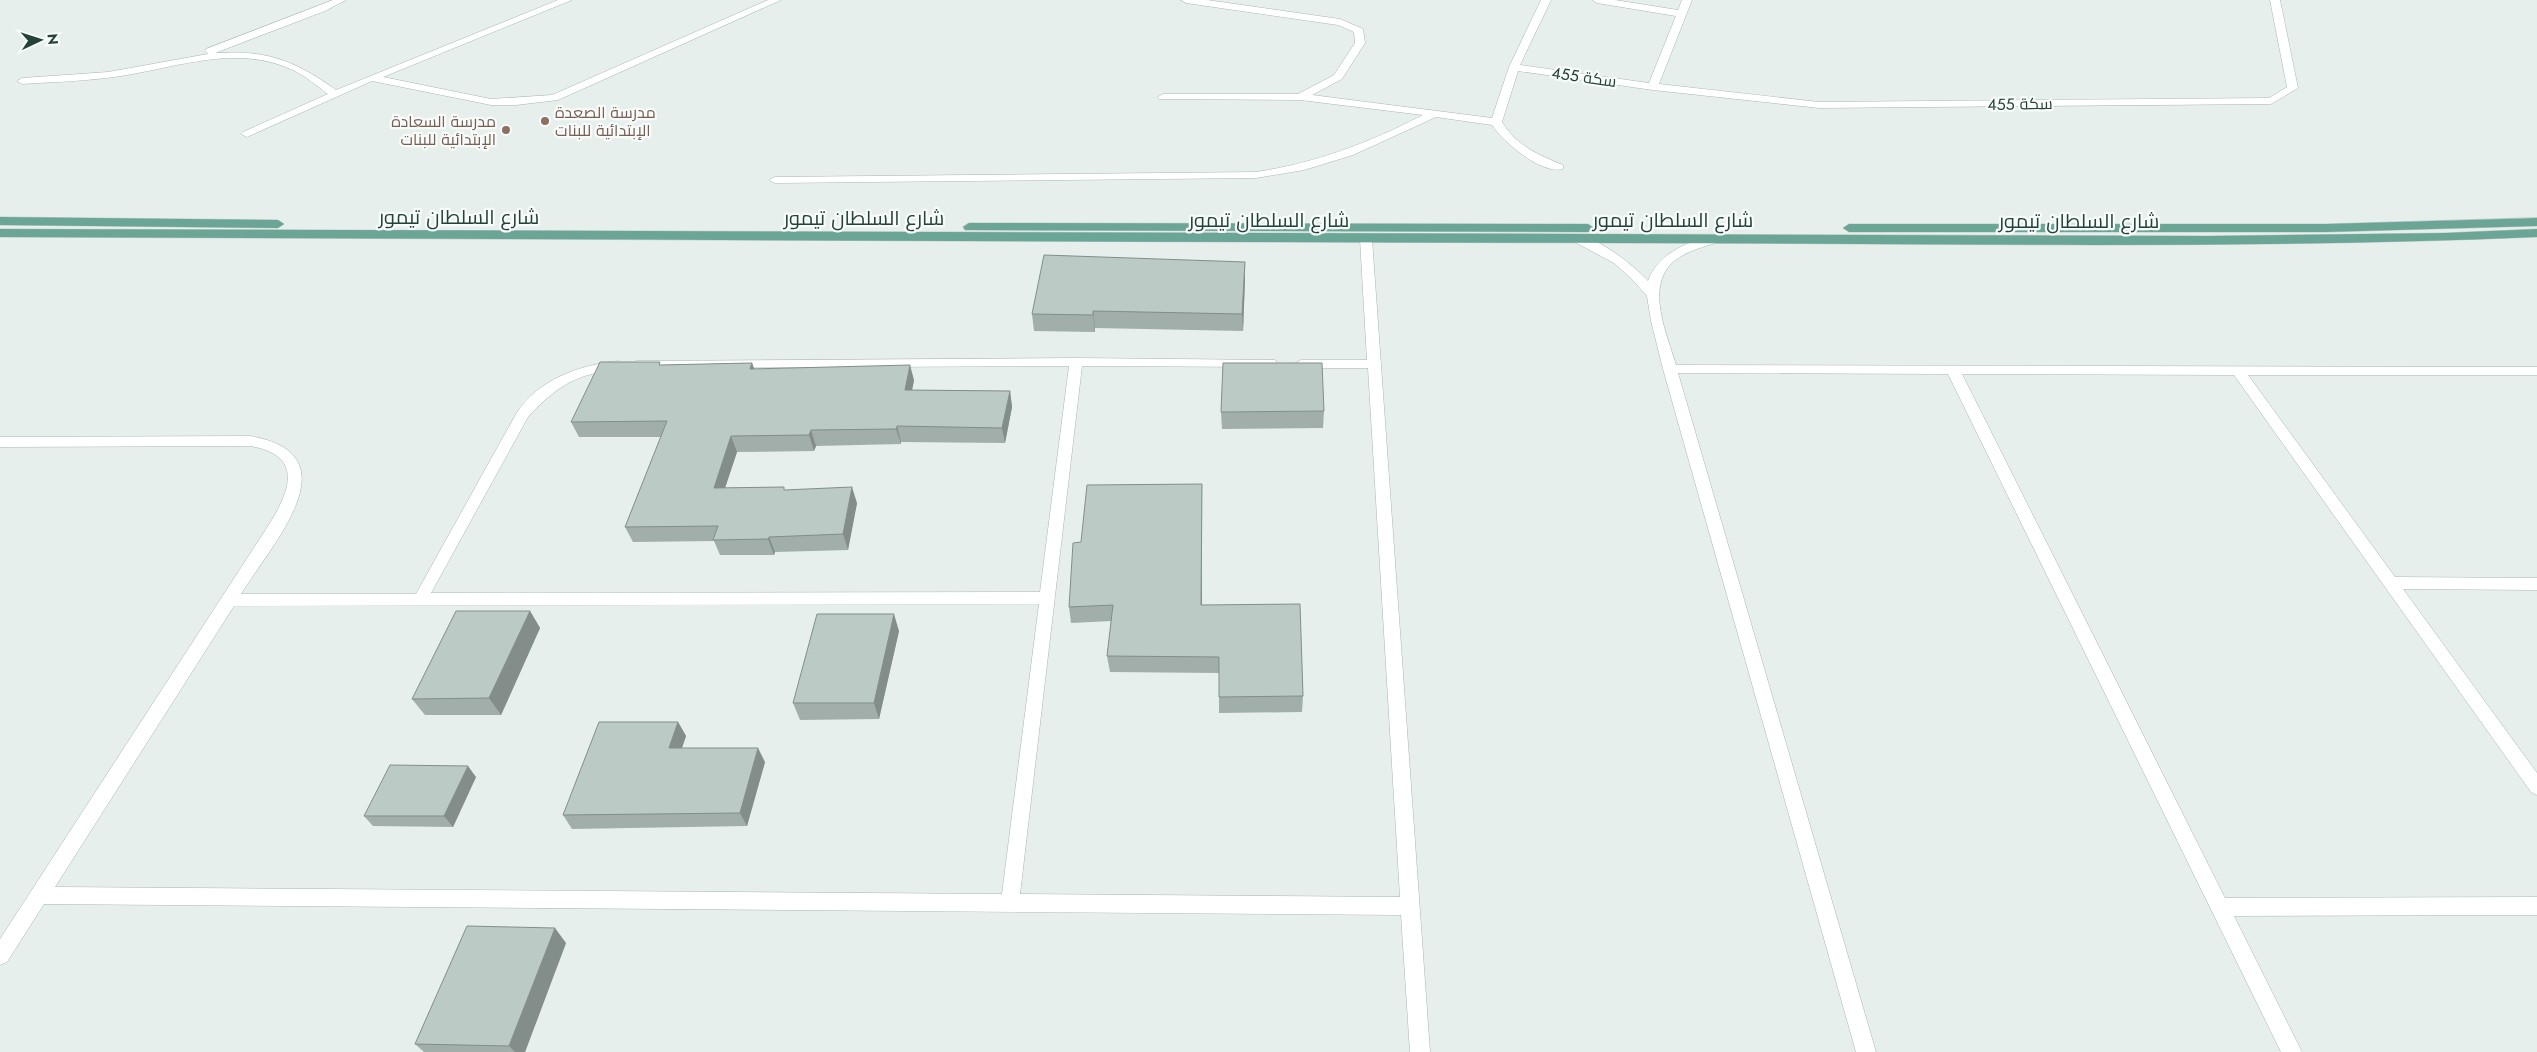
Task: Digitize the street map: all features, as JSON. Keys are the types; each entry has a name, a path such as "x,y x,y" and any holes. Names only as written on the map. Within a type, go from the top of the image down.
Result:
{"main road":[{"name":"شارع السلطان تيمور","path":"0,221 271,224 1590,228 2326,228 2537,222"},
{"name":"شارع السلطان تيمور","path":"0,233 1366,239 2209,240 2445,237 2537,233"}],"street":[{"path":"22,80 136,71 202,56 341,0"},
{"path":"247,134 372,78 567,0"},
{"path":"372,78 491,102 516,102 554,98 776,0"},
{"path":"1186,0 1215,2 1340,22 1359,31 1360,44 1338,77 1300,97"},
{"path":"1546,0 1514,67 1496,122 1504,136 1518,148 1559,167"},
{"path":"1597,0 1682,14"},
{"path":"1654,87 1688,0"},
{"name":"سكة 455","path":"1514,67 1654,87 1819,106 2271,101 2293,88 2275,0"},
{"path":"202,56 234,54 271,59 295,67 335,94"},
{"path":"1163,97 1300,97 1496,122"},
{"path":"775,180 1256,175 1287,171 1345,156 1387,139 1436,114"},
{"path":"1720,238 1684,249 1670,257 1660,268 1653,280 1652,294 1670,369 1866,1052"},
{"path":"1366,239 1372,364 1408,906 1420,1052"},
{"path":"1575,239 1595,246 1622,261 1642,279 1652,294"},
{"path":"421,598 523,414 546,389 574,374 605,366 628,364 1076,362 1372,364"},
{"path":"1010,903 1076,362"},
{"path":"1670,369 2537,371"},
{"path":"1953,370 2292,1052"},
{"path":"2238,371 2537,788"},
{"path":"0,442 236,440 263,443 283,452 291,460 296,471 296,483 291,497 230,600 0,956"},
{"path":"2390,583 2537,584"},
{"path":"230,600 421,598 1047,598"},
{"path":"39,895 1408,906"},
{"path":"2220,907 2537,906"}],"building":[{"path":"1044,255 1245,262 1242,314 1093,311 1093,315 1032,314"},
{"path":"600,362 660,362 659,365 752,363 750,369 910,365 905,390 1010,391 1002,428 897,426 896,429 811,430 809,435 731,436 714,488 784,487 784,490 852,487 843,534 769,537 768,539 713,540 718,526 625,527 667,421 571,422"},
{"path":"1223,363 1322,363 1324,411 1221,412"},
{"path":"1202,484 1201,605 1300,604 1303,696 1219,697 1219,657 1107,656 1113,605 1069,607 1073,543 1081,542 1087,485"},
{"path":"456,611 530,611 489,698 412,699"},
{"path":"817,614 894,614 874,703 793,703"},
{"path":"599,722 678,722 669,748 758,748 740,813 563,815"},
{"path":"390,765 468,766 444,816 364,816"},
{"path":"467,926 555,928 509,1046 415,1044"}],"place":[{"name":"مدرسة الصعدة الإبتدائية للبنات","path":"545,121"},
{"name":"مدرسة السعادة الإبتدائية للبنات","path":"506,130"}]}
